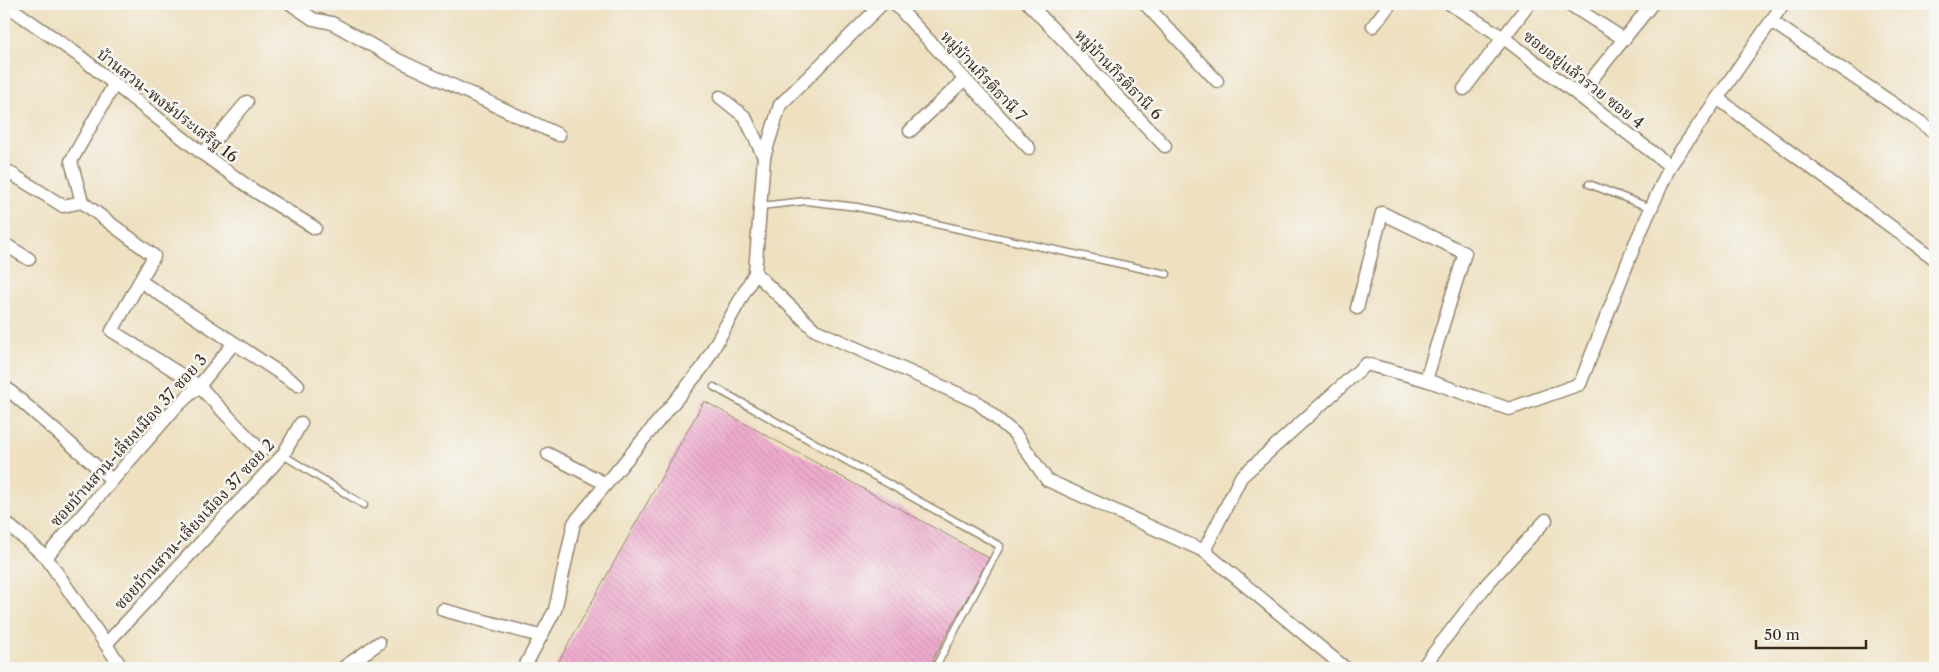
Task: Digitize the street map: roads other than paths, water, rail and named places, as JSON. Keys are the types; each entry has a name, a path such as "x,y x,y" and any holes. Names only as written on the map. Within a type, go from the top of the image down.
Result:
{"street":[{"name":"บ้านสวน-พงษ์ประเสริฐ 16","path":"5,4 78,55 203,154 253,190 315,228"},
{"path":"291,4 313,19 332,23 398,60 559,135"},
{"path":"524,668 555,610 574,523 703,368 755,272 764,157 780,105 882,4"},
{"name":"หมู่บ้านกีรติธานี 7","path":"895,4 1029,148"},
{"name":"หมู่บ้านกีรติธานี 6","path":"1029,4 1165,146"},
{"path":"1145,4 1217,81"},
{"path":"1372,26 1390,4"},
{"name":"ซอยอยู่แล้วรวย ซอย 4","path":"1450,4 1504,38 1670,166"},
{"path":"1464,89 1529,4"},
{"path":"1569,4 1624,39"},
{"path":"1579,95 1652,4"},
{"path":"1204,550 1241,477 1366,364 1426,380 1509,409 1580,384 1650,208 1670,166 1783,4"},
{"path":"1770,21 1935,132"},
{"path":"910,131 965,79"},
{"path":"114,85 71,161 82,202 154,256 112,331 199,386 261,451"},
{"path":"720,96 745,116 764,157"},
{"path":"1716,98 1935,259"},
{"path":"203,154 247,102"},
{"path":"4,169 63,206 82,202"},
{"path":"1357,308 1382,213 1465,253 1426,380"},
{"path":"4,244 29,259"},
{"path":"755,272 816,330 977,402 1015,434 1048,480 1204,550 1345,668"},
{"path":"140,281 298,386"},
{"name":"ซอยบ้านสวน-เลี่ยงเมือง 37 ซอย 3","path":"46,558 175,408 199,386 234,343"},
{"path":"4,386 112,480"},
{"name":"ซอยบ้านสวน-เลี่ยงเมือง 37 ซอย 2","path":"106,644 283,455 301,423"},
{"path":"548,454 606,484"},
{"path":"1422,668 1488,584 1546,520"},
{"path":"4,521 46,558 122,668"},
{"path":"443,610 540,636"},
{"path":"343,668 378,643"}],"lane":[{"path":"1589,184 1650,208"},
{"path":"760,206 806,201 857,207 1167,274"},
{"path":"714,388 1000,546 934,668"},
{"path":"283,455 364,505"}]}
